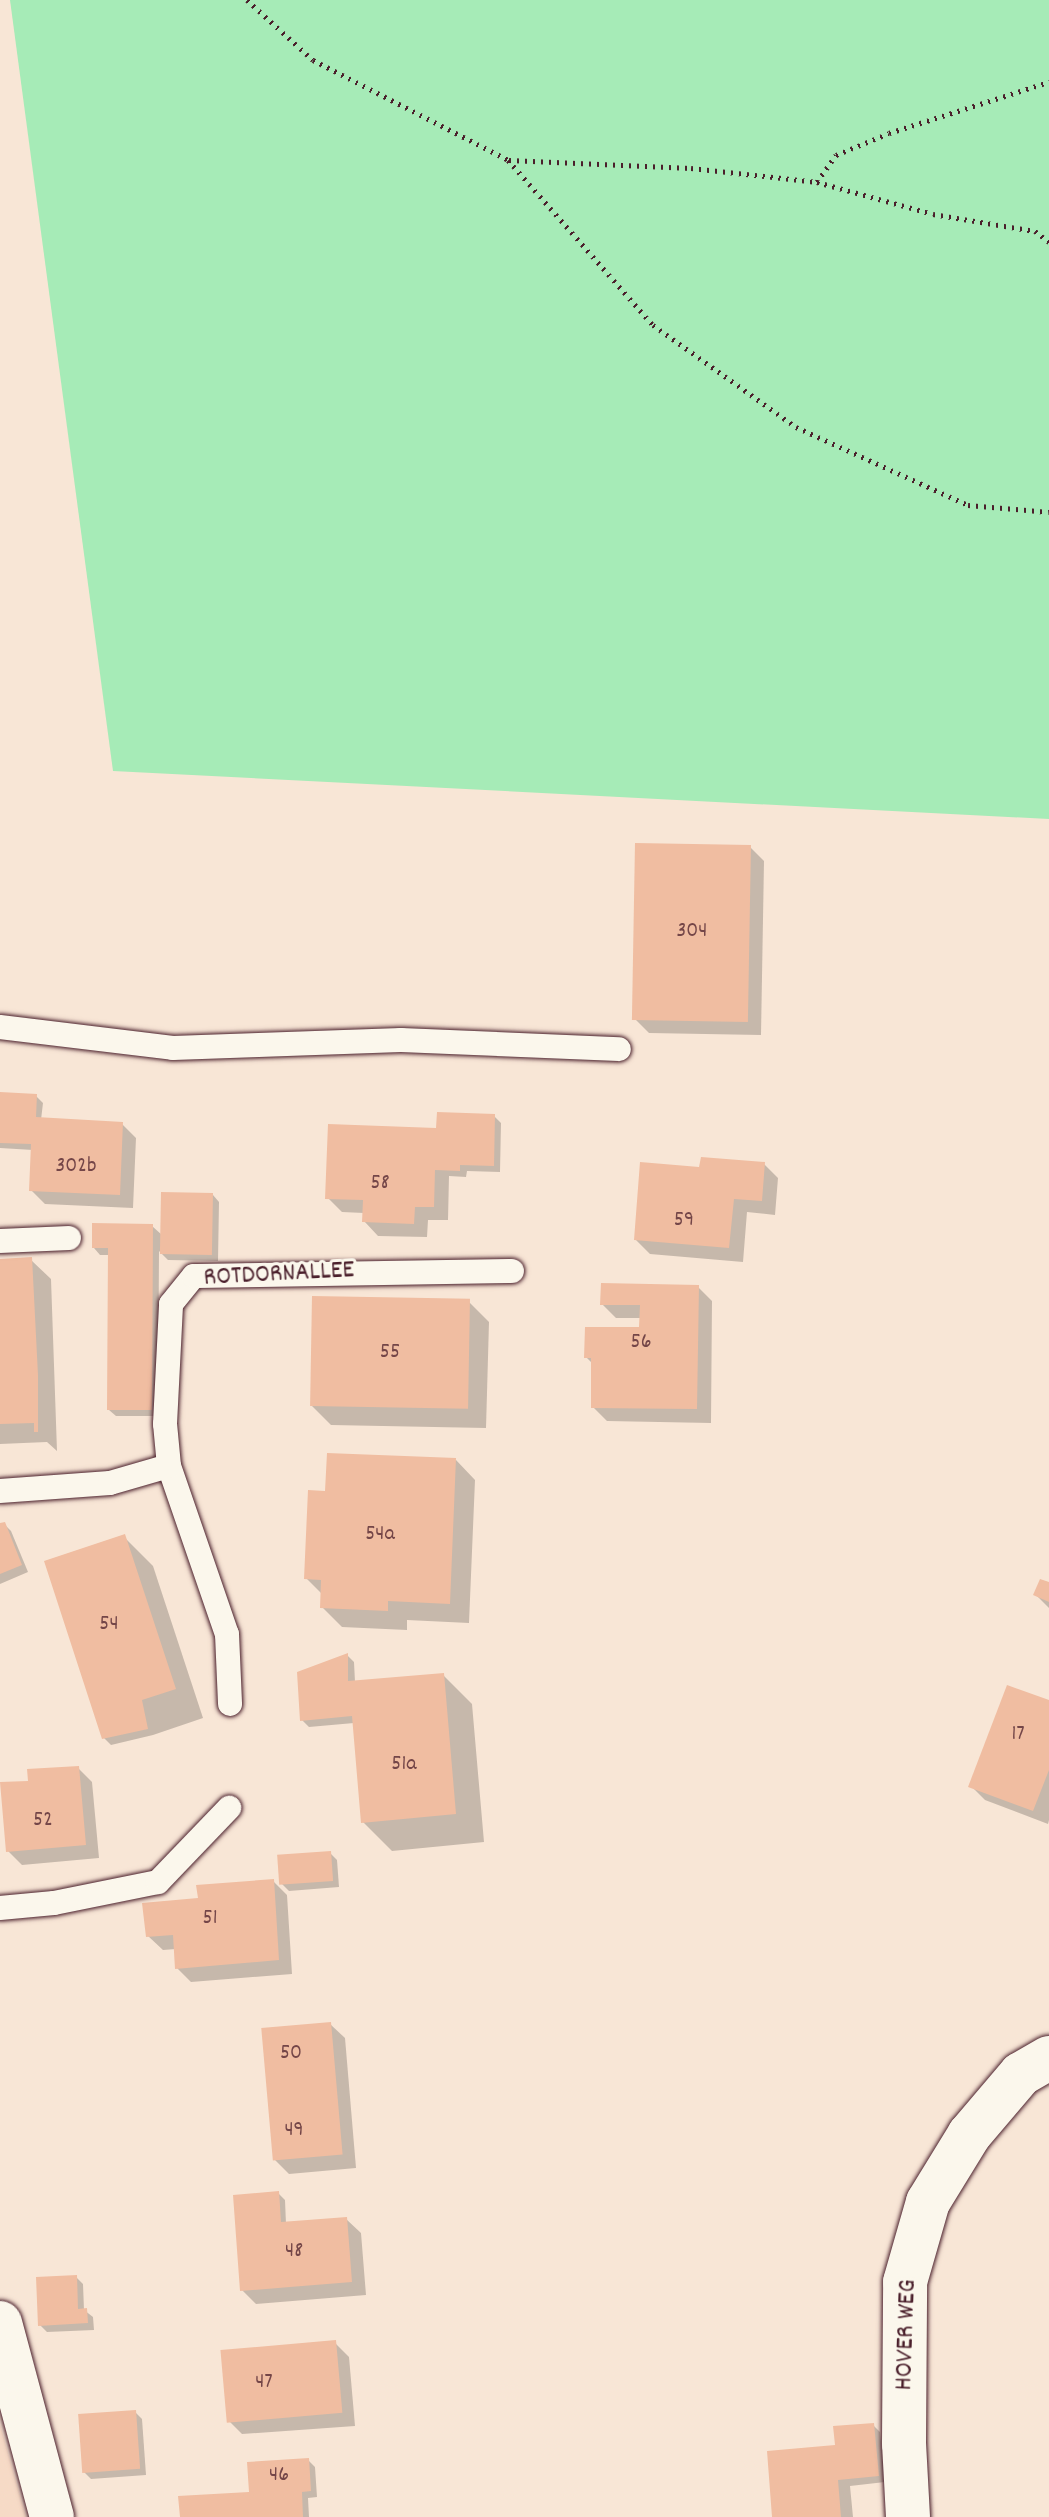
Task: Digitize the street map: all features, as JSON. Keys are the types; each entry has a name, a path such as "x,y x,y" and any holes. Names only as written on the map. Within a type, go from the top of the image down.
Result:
{"street":[{"name":"HOVER WEG","path":"908,2517 904,2444 905,2282 928,2202 969,2135 1021,2074 1049,2058"},
{"path":"0,2323 52,2517"}],"lane":[{"path":"0,1027 173,1048 401,1040 619,1049"},
{"path":"0,1241 69,1238"},
{"name":"ROTDORNALLEE","path":"230,1704 227,1634 169,1466 165,1424 171,1304 194,1276 512,1271"},
{"path":"0,1491 110,1483 169,1466"},
{"path":"0,1908 54,1903 158,1882 229,1808"}],"path":[{"path":"247,0 313,60 508,160 653,325 796,427 968,505 1049,512"},
{"path":"817,182 836,155 889,133 1048,82"},
{"path":"508,160 691,168 817,182 933,214 1035,231 1049,242"}],"shaded area":[{"path":"0,2424 26,2517 0,2517"}],"green space":[{"path":"10,0 1049,0 1049,819 113,771"}],"building":[{"path":"635,843 751,845 748,1022 632,1020"},
{"path":"0,1092 37,1094 36,1117 123,1122 120,1195 29,1191 31,1144 0,1143"},
{"path":"437,1112 495,1114 494,1166 460,1165 460,1171 435,1170 434,1207 415,1207 414,1224 362,1222 363,1200 325,1199 328,1124 436,1128"},
{"path":"701,1157 765,1162 762,1201 734,1199 729,1248 634,1240 640,1162 699,1167"},
{"path":"161,1192 213,1193 212,1255 160,1254"},
{"path":"92,1223 153,1224 152,1410 107,1410 108,1248 92,1248"},
{"path":"32,1257 38,1432 34,1432 34,1423 0,1424 0,1259"},
{"path":"601,1283 699,1285 697,1409 591,1408 591,1358 584,1358 585,1327 639,1327 640,1305 600,1305"},
{"path":"312,1296 470,1299 468,1409 310,1406"},
{"path":"327,1453 456,1458 450,1604 388,1601 388,1611 320,1608 321,1580 304,1579 308,1490 325,1491"},
{"path":"5,1522 22,1565 0,1574 0,1523"},
{"path":"125,1534 176,1689 142,1700 148,1729 102,1739 44,1561"},
{"path":"1040,1579 1049,1582 1049,1602 1033,1595"},
{"path":"348,1653 348,1681 444,1673 456,1814 361,1823 352,1716 300,1721 297,1672"},
{"path":"1007,1685 1049,1700 1049,1770 1033,1811 968,1787"},
{"path":"79,1766 86,1845 6,1852 0,1782 28,1781 27,1769"},
{"path":"331,1851 333,1881 279,1885 277,1855"},
{"path":"274,1879 279,1960 175,1969 173,1935 146,1937 142,1903 198,1898 196,1885"},
{"path":"331,2022 343,2154 273,2161 261,2028"},
{"path":"279,2191 281,2222 347,2217 352,2282 240,2291 233,2195"},
{"path":"77,2275 78,2309 87,2308 88,2323 38,2326 36,2277"},
{"path":"336,2340 342,2413 227,2423 220,2350"},
{"path":"136,2410 140,2469 82,2473 78,2414"},
{"path":"874,2423 879,2476 838,2480 841,2517 772,2517 767,2451 835,2445 833,2426"},
{"path":"309,2458 311,2491 302,2492 303,2517 180,2517 178,2496 249,2492 247,2462"}]}
